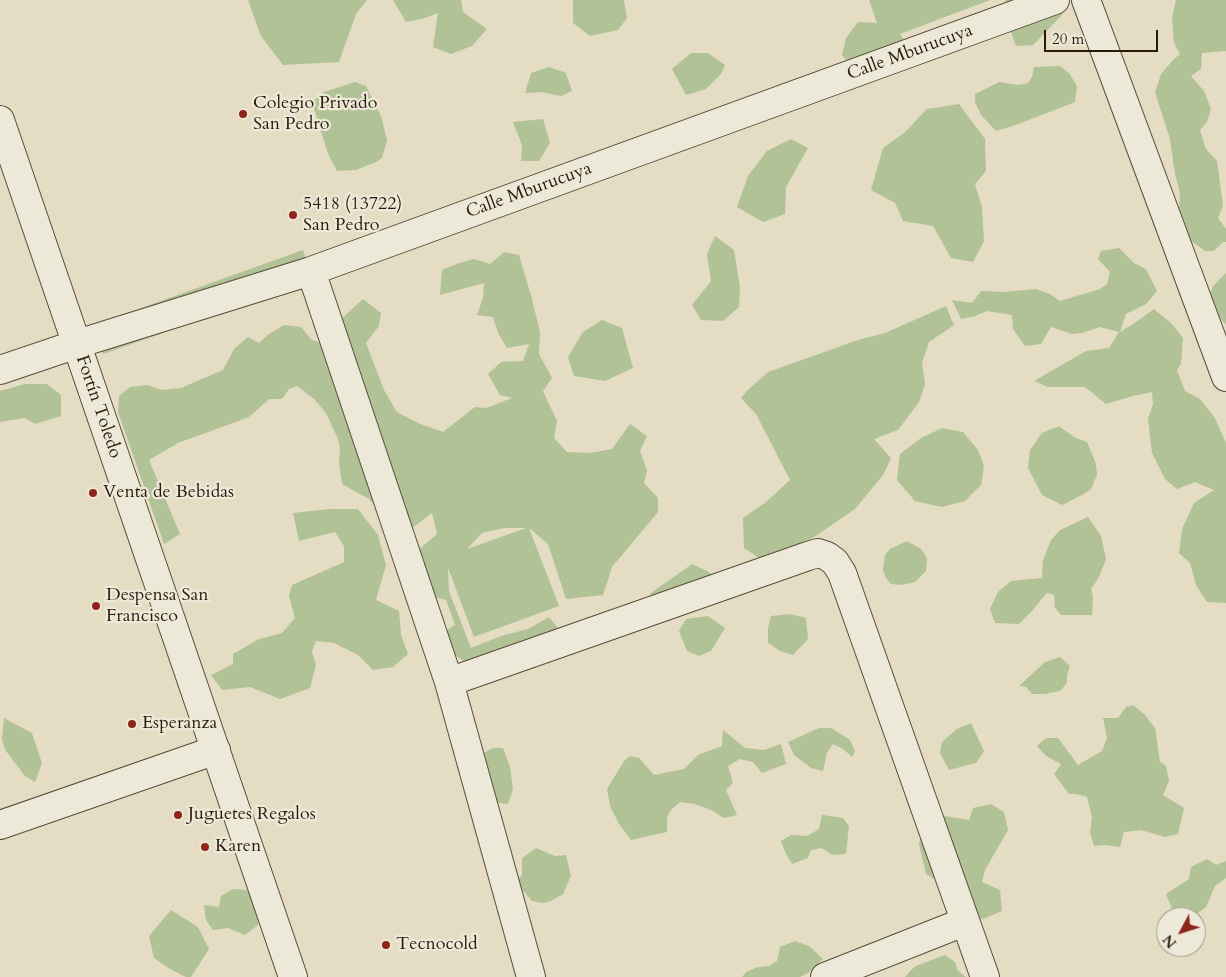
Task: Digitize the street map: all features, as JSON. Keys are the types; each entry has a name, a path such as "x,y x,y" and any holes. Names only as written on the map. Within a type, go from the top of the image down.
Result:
{"street":[{"name":"Calle Mburucuya","path":"0,370 311,271 1055,0"},
{"path":"1086,0 1226,377"},
{"name":"Fortín Toledo","path":"0,120 294,977"},
{"path":"311,271 449,682 531,977"},
{"path":"449,682 808,556 818,553 828,556 835,562 842,573 985,977"},
{"path":"0,825 216,750"},
{"path":"826,977 964,922"}],"green space":[{"path":"248,0 367,0 356,14 339,62 283,65 261,36"},
{"path":"393,0 461,0 463,12 487,29 472,46 451,54 433,47 438,13 406,22"},
{"path":"573,0 624,0 627,18 618,30 590,36 573,23"},
{"path":"869,0 990,0 900,34 903,38 904,48 856,72 842,55 846,38 858,22 877,23"},
{"path":"1006,0 1060,0 1063,14 1033,45 1016,46 1002,7"},
{"path":"1176,0 1226,0 1226,51 1202,53 1201,69 1191,76 1204,91 1211,109 1207,122 1200,130 1206,149 1217,161 1223,206 1218,218 1226,229 1226,242 1223,242 1214,251 1205,251 1191,241 1183,231 1179,210 1180,193 1170,139 1155,92 1161,74 1180,54 1174,43 1172,18"},
{"path":"691,53 708,53 725,65 721,74 706,89 686,95 672,69"},
{"path":"1060,66 1069,73 1077,86 1075,102 996,131 981,115 975,102 975,94 999,82 1018,85 1028,83 1032,77 1034,67"},
{"path":"549,67 566,73 572,91 561,96 542,92 525,93 531,73"},
{"path":"355,82 366,86 381,116 387,140 382,158 376,162 356,170 337,171 328,154 312,102 324,92"},
{"path":"959,104 985,139 986,171 975,184 982,207 984,241 973,262 951,258 933,226 903,221 895,203 871,190 883,148 904,133 927,109"},
{"path":"543,119 550,143 539,161 521,161 522,145 513,122"},
{"path":"791,139 808,148 786,187 785,214 763,222 737,207 748,176 767,151"},
{"path":"715,236 734,250 740,287 739,307 723,321 701,320 692,305 711,281 707,254"},
{"path":"1119,248 1134,263 1146,269 1157,291 1146,304 1126,314 1120,332 1154,309 1172,324 1183,338 1181,364 1177,370 1185,391 1200,399 1215,418 1226,443 1226,603 1207,602 1196,585 1190,563 1179,553 1182,529 1194,503 1214,490 1195,482 1177,489 1165,479 1152,453 1148,419 1153,404 1152,392 1106,404 1085,387 1048,387 1034,381 1086,351 1109,348 1119,332 1100,327 1072,334 1051,327 1041,344 1025,346 1013,329 1012,315 987,311 961,319 952,300 972,303 981,291 1003,292 1036,289 1050,294 1060,301 1100,289 1107,284 1110,272 1098,259 1101,251"},
{"path":"303,250 312,281 103,354 94,325"},
{"path":"504,252 519,255 540,332 539,354 552,378 543,391 557,421 554,438 567,452 590,453 612,449 630,424 647,436 640,451 647,470 644,483 658,498 658,512 612,567 603,595 566,599 548,544 529,528 559,606 474,637 448,568 449,591 471,648 501,636 528,629 549,617 561,632 472,667 448,650 447,630 455,625 446,600 432,596 415,553 437,534 432,513 411,529 338,322 363,299 381,313 379,326 366,343 384,390 397,412 418,423 443,432 475,407 486,408 512,398 500,395 488,374 501,362 523,361 529,344 507,348 498,333 493,317 477,315 483,298 484,283 440,295 442,270 474,259 490,264","holes":["504,528 526,528 467,549 482,533"]},
{"path":"1226,273 1226,325 1216,313 1209,298 1213,286"},
{"path":"946,306 954,325 929,342 922,363 925,384 919,402 898,430 874,439 891,458 883,475 855,509 804,544 764,561 744,548 743,518 766,502 790,480 756,414 741,398 768,372 858,340 885,333"},
{"path":"602,320 622,328 633,368 605,381 574,376 568,357 583,332"},
{"path":"284,325 301,327 311,339 323,344 382,513 369,499 342,484 338,439 326,413 314,399 297,386 289,389 282,399 269,399 249,417 178,443 149,460 180,534 164,544 118,412 119,396 130,387 147,385 162,390 181,388 223,370 234,349 248,337 259,343"},
{"path":"25,384 47,384 61,395 61,416 35,424 25,418 0,422 0,391"},
{"path":"1059,426 1074,437 1087,442 1096,464 1097,475 1091,489 1062,505 1042,495 1028,468 1030,450 1042,433"},
{"path":"942,428 963,432 978,450 984,466 981,485 965,501 942,507 915,501 897,480 900,454 921,438"},
{"path":"330,509 358,509 378,535 386,565 376,600 399,611 401,635 408,654 393,667 373,670 358,655 334,643 316,641 312,652 316,665 310,688 280,699 250,687 222,690 211,675 233,664 233,654 259,639 282,633 295,618 289,596 292,585 344,562 344,546 335,532 299,541 293,513"},
{"path":"1088,517 1101,536 1106,559 1099,577 1091,589 1093,597 1092,615 1061,615 1055,608 1054,595 1047,593 1019,624 995,623 990,609 998,592 1011,581 1042,578 1043,560 1051,540 1060,530"},
{"path":"907,541 921,549 927,558 926,571 915,582 901,585 891,584 883,570 885,555 890,549"},
{"path":"692,564 717,577 646,603 651,593"},
{"path":"790,614 806,618 808,639 793,655 780,651 768,643 768,628 771,616"},
{"path":"708,616 725,628 711,651 699,656 687,651 679,631 686,619"},
{"path":"1060,657 1070,666 1067,683 1060,691 1032,694 1026,687 1019,686 1045,662"},
{"path":"1133,705 1145,715 1155,728 1160,762 1166,766 1169,781 1163,795 1184,808 1178,834 1165,837 1141,830 1124,832 1120,847 1094,846 1090,832 1092,817 1087,797 1069,794 1054,774 1061,764 1046,756 1037,746 1046,738 1058,738 1078,765 1102,751 1107,738 1103,718 1118,718 1126,707"},
{"path":"4,718 32,733 42,763 35,782 25,776 6,751 2,740"},
{"path":"971,723 984,751 976,763 949,770 940,753 942,742 957,729"},
{"path":"819,728 831,728 850,740 855,751 852,757 843,749 833,744 827,753 823,771 811,768 794,755 788,742"},
{"path":"723,730 745,748 764,750 781,744 786,764 762,773 753,762 740,759 728,766 733,783 726,790 737,815 724,818 711,810 695,804 680,802 670,811 667,818 667,832 631,840 619,824 610,806 607,789 624,761 630,756 639,758 654,775 684,769 698,755 722,746"},
{"path":"493,748 503,748 510,767 513,789 508,804 482,801 477,757"},
{"path":"991,804 1004,812 1008,830 985,870 982,882 1000,890 1002,911 983,919 951,910 944,903 946,886 926,874 919,844 923,828 938,815 969,820 973,808"},
{"path":"822,815 843,818 849,826 846,854 832,855 822,848 811,850 808,858 792,864 781,841 791,835 807,836 819,829"},
{"path":"536,848 555,856 566,855 571,876 563,894 543,903 532,901 516,882 522,875 522,858"},
{"path":"1207,859 1216,865 1226,861 1226,878 1215,886 1206,907 1171,907 1166,894 1189,879 1191,867"},
{"path":"233,889 247,890 262,904 258,925 245,935 228,928 213,930 206,920 204,905 219,907 221,896"},
{"path":"171,910 198,927 209,949 191,977 186,977 170,969 154,958 149,936"},
{"path":"795,941 809,946 823,959 808,973 800,977 742,977 746,972 758,967 769,966 777,961 780,947"},
{"path":"945,955 955,962 958,971 966,977 905,977 916,966"}],"place":[{"name":"Colegio Privado San Pedro","path":"243,114"},
{"name":"5418 (13722) San Pedro","path":"293,215"},
{"name":"Venta de Bebidas","path":"93,493"},
{"name":"Despensa San Francisco","path":"96,606"},
{"name":"Esperanza","path":"132,724"},
{"name":"Juguetes Regalos","path":"178,815"},
{"name":"Karen","path":"205,847"},
{"name":"Tecnocold","path":"386,945"}]}
